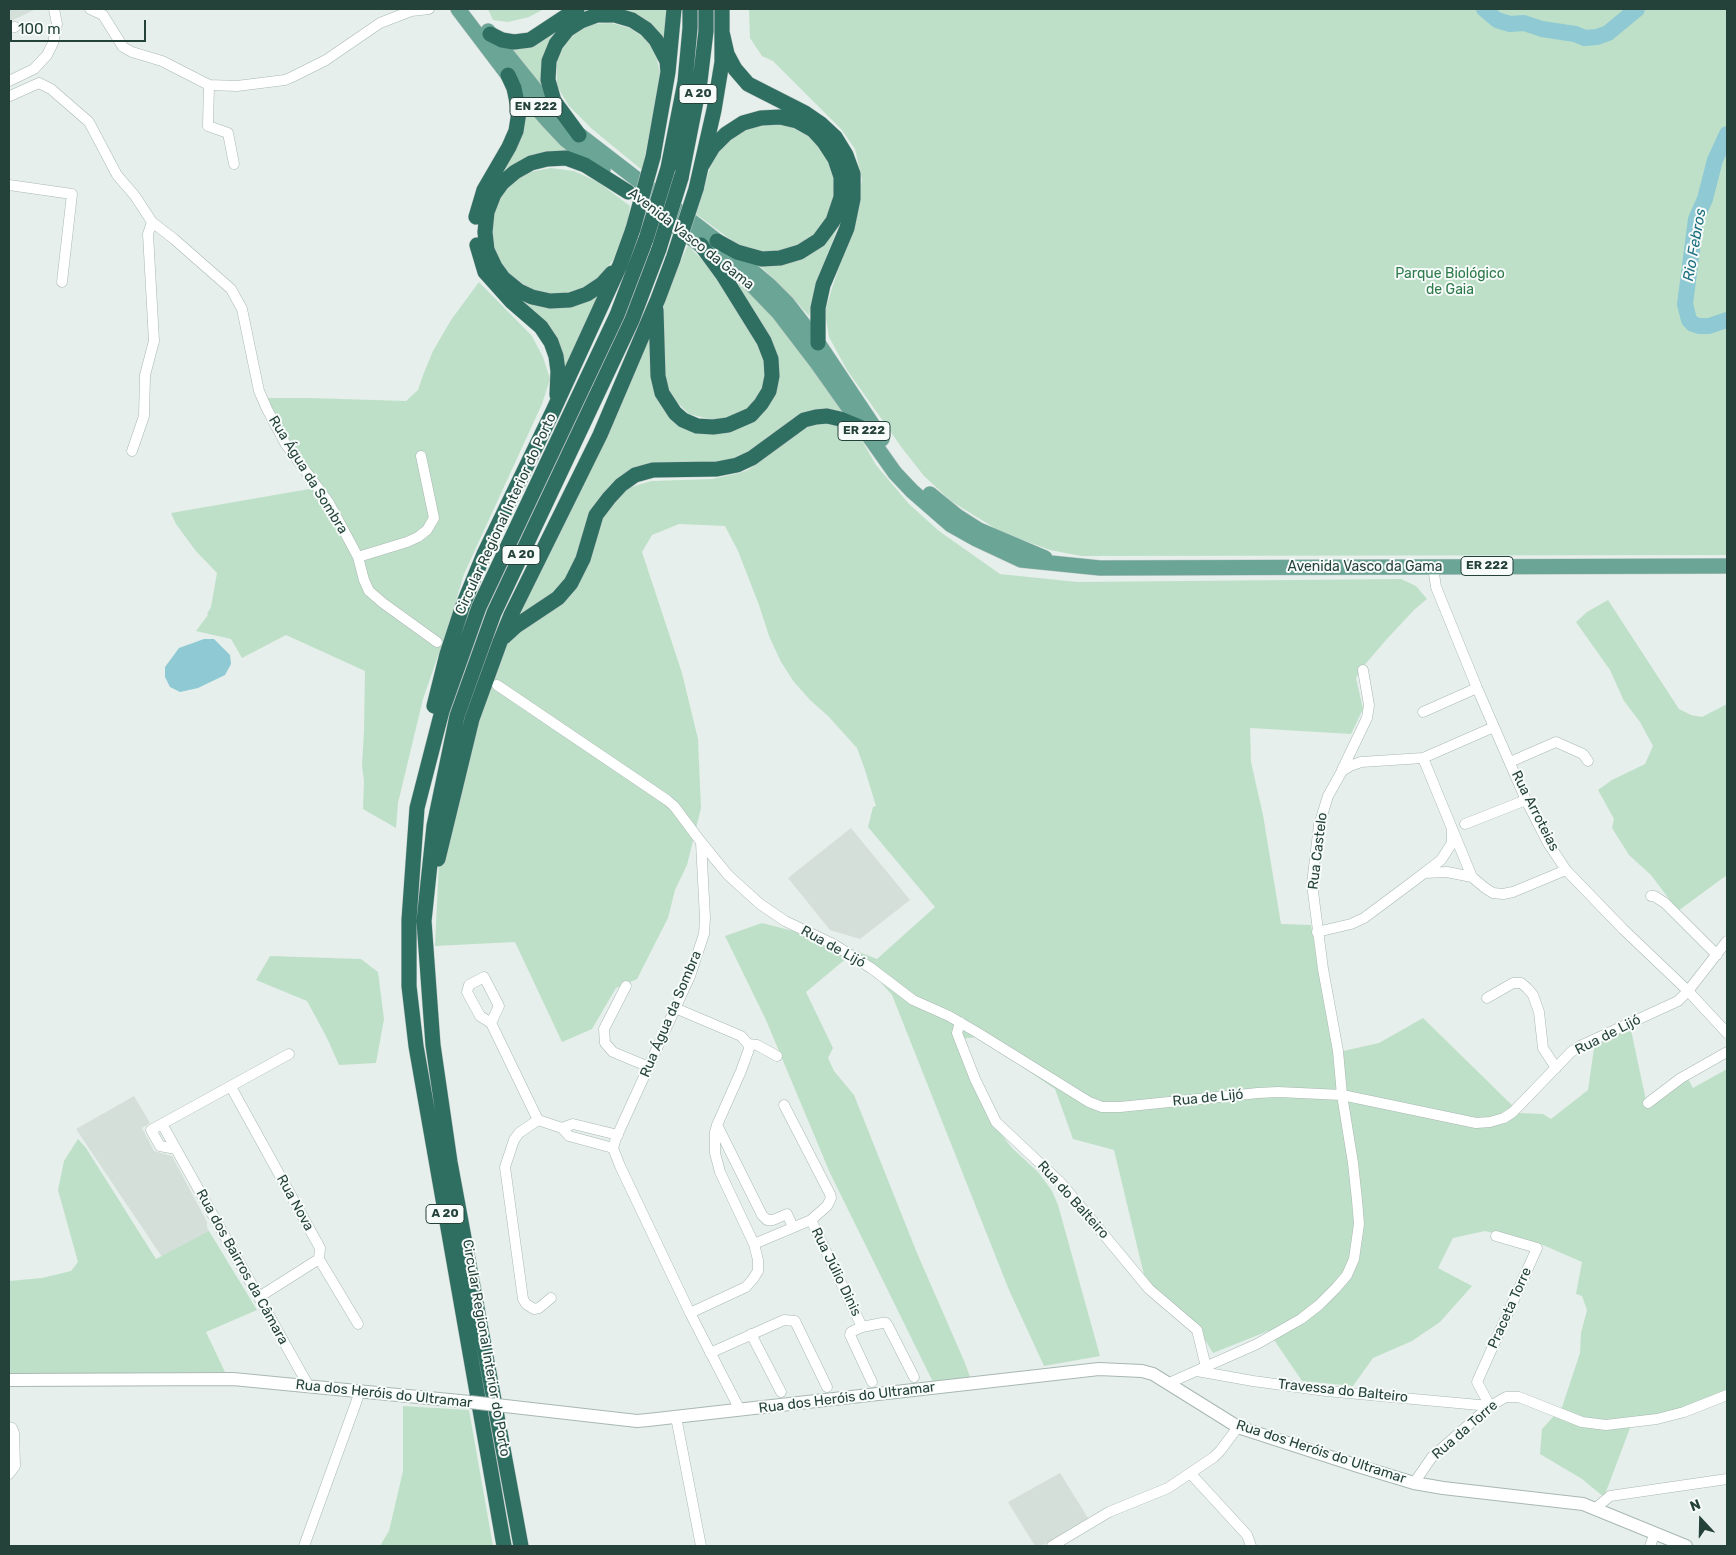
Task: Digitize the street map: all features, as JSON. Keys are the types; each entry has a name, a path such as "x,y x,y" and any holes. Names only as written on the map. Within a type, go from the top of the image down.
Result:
{"highway":[{"path":"490,34 502,40 514,42 530,40 577,9"},
{"path":"417,808 416,785 418,776 447,654 463,605 484,554 553,411 620,265 633,229 653,157 668,72 674,9"},
{"name":"Circular Regional Interior do Porto","path":"504,1546 416,1046 409,986 409,920 417,808 442,711 479,607 617,315 646,239 668,168 685,82 690,9"},
{"name":"Circular Regional Interior do Porto","path":"521,1546 450,1162 433,1045 424,921 434,826 457,716 494,613 632,320 660,249 681,178 700,81 706,31 706,9"},
{"path":"429,876 438,862 472,718 500,642 511,615 600,435 673,259 696,190 714,110 720,72 722,9"},
{"path":"579,135 554,101 548,80 549,62 556,44 567,30 581,21 597,15 615,14 632,20 646,29 656,40 667,61 668,72"},
{"path":"722,32 727,54 734,69 748,84 805,113 821,124 835,137 846,155 853,174 853,199 847,228 823,285 818,308 818,343"},
{"path":"508,75 514,88 519,112 516,131 484,190 477,211 475,234 478,253 485,272 511,301 541,327 551,342 556,356 558,371 558,390 553,411"},
{"path":"701,167 713,147 726,134 743,123 761,118 780,117 797,121 813,130 824,142 841,177 842,197 833,221 818,240 800,252 780,258 762,259 737,252 717,241"},
{"path":"620,265 602,284 587,294 570,300 550,301 532,297 519,291 503,278 495,267 488,250 484,232 487,212 494,194 502,183 515,172 531,163 547,159 566,158 586,165 628,192"},
{"path":"658,299 656,352 658,376 662,393 668,404 683,420 697,426 728,426 751,415 761,404 769,390 772,376 771,359 764,341 723,275 701,245"},
{"path":"500,642 516,626 558,598 571,583 583,559 596,515 622,484 635,476 653,470 717,469 737,465 752,458 804,420 816,417 840,418 862,428"}],"main road":[{"name":"Avenida Vasco da Gama","path":"458,9 508,75 566,140 628,192 746,279 778,312 817,363 895,473 930,508 951,525 1021,560 1100,568 1727,566"},
{"name":"Avenida Vasco da Gama","path":"471,9 551,109 579,135 717,241 770,286 787,304 818,343 883,441 920,486 957,516 979,530 1062,565"}],"street":[{"path":"9,81 34,69 47,55 53,43 58,9"},
{"path":"90,9 103,15 123,47 132,52 162,62 209,84 237,86 284,80 326,60 380,23 400,14 429,9"},
{"path":"9,98 39,82 34,69"},
{"name":"Rua Água da Sombra","path":"39,82 51,89 90,122 117,175 135,196 152,222 222,280 238,299 245,321 259,391 278,431 329,503 358,557 369,591 383,604 437,642"},
{"path":"209,84 208,126 228,133 234,164"},
{"path":"9,185 72,194 62,282"},
{"path":"132,451 144,416 145,375 154,341 148,234 152,222"},
{"path":"358,557 407,542 427,530 434,518 422,456"},
{"name":"Rua Arroteias","path":"1433,567 1436,587 1477,688 1526,800 1548,844 1566,870 1623,929 1688,991 1727,1033"},
{"name":"Rua Castelo","path":"1169,1383 1270,1337 1301,1319 1336,1288 1347,1275 1354,1258 1359,1224 1353,1163 1312,884 1319,825 1328,796 1367,718 1369,705 1363,670"},
{"path":"497,685 674,806 701,842"},
{"path":"1422,712 1477,688"},
{"path":"1342,771 1361,762 1423,758 1494,727"},
{"path":"1510,762 1556,742 1582,754 1588,761"},
{"path":"1423,758 1472,877 1485,888 1493,893 1513,892 1566,870"},
{"path":"1465,824 1526,800"},
{"path":"1318,932 1351,924 1364,918 1424,873 1440,860 1452,843 1452,830"},
{"name":"Rua Água da Sombra","path":"614,1148 618,1135 690,976 704,934 705,918 701,842"},
{"name":"Rua de Lijó","path":"701,842 733,880 760,904 785,921 833,944 871,968 912,1000 960,1022 1090,1102 1102,1107 1120,1107 1263,1092 1342,1095 1476,1123 1490,1122 1504,1118 1514,1112 1580,1046 1674,1003 1688,991 1727,941"},
{"path":"1424,873 1446,872 1472,877"},
{"path":"1651,896 1665,903 1716,954"},
{"path":"1487,998 1513,984 1521,983 1527,988 1533,995 1539,1012 1543,1048 1556,1068"},
{"path":"626,986 604,1029 605,1043 613,1052 649,1067"},
{"path":"675,1008 741,1036 748,1044 757,1045 776,1056"},
{"name":"Rua do Balteiro","path":"960,1022 957,1033 996,1122 1061,1183 1149,1289 1197,1330 1202,1369"},
{"path":"491,1023 538,1120 562,1128 569,1136 614,1148 620,1166 690,1313 740,1410"},
{"path":"690,1313 746,1287 758,1270 758,1260 754,1244 720,1172 715,1153 717,1125 741,1071 747,1055 748,1044"},
{"path":"1648,1103 1681,1078 1727,1052"},
{"name":"Rua dos Bairros da Câmara","path":"289,1054 162,1124 308,1386"},
{"name":"Rua Nova","path":"231,1086 320,1248 319,1259 358,1324"},
{"path":"784,1105 831,1198 827,1206 811,1220"},
{"path":"538,1120 514,1140 504,1167 523,1299 526,1304 534,1309 539,1308 551,1298"},
{"path":"562,1128 573,1124 618,1135"},
{"path":"717,1125 762,1215 767,1220 773,1220 787,1214 793,1227"},
{"name":"Rua Júlio Dinis","path":"754,1244 811,1220 862,1326"},
{"name":"Praceta Torre","path":"1490,1406 1477,1382 1537,1248 1496,1236"},
{"path":"259,1297 319,1259"},
{"path":"710,1353 784,1320 795,1321 827,1387"},
{"path":"872,1382 850,1338 851,1332 862,1326 884,1323 887,1324 914,1377"},
{"path":"751,1334 781,1392"},
{"name":"Rua dos Heróis do Ultramar","path":"9,1380 233,1379 470,1402 637,1421 1099,1369 1142,1371 1153,1374 1169,1383 1238,1427 1414,1483 1583,1504 1686,1546"},
{"name":"Travessa do Balteiro","path":"1202,1369 1253,1382 1326,1391 1490,1406"},
{"path":"304,1546 357,1400 358,1391"},
{"name":"Rua da Torre","path":"1414,1483 1432,1457 1490,1406 1506,1397 1519,1396 1582,1422 1606,1425 1657,1420 1684,1412 1727,1395"},
{"path":"676,1417 701,1546"},
{"path":"9,1427 12,1428 14,1433 14,1466 9,1474"},
{"path":"1052,1546 1109,1512 1168,1488 1220,1451 1238,1427"},
{"path":"1190,1473 1246,1534 1251,1546"},
{"path":"1596,1508 1610,1496 1727,1479"},
{"path":"1650,1546 1655,1533"}],"shaded area":[{"path":"9,9 36,9 9,22"},
{"path":"851,828 910,900 860,939 830,930 788,878"},
{"path":"134,1096 150,1123 142,1128 154,1151 172,1156 207,1222 207,1227 212,1237 166,1263 76,1129"},
{"path":"1060,1473 1088,1518 1052,1541 1035,1546 1008,1502"}],"green space":[{"path":"488,9 544,9 529,17 508,22 493,20"},
{"path":"588,9 668,9 666,45 639,18 569,22 553,35 543,59 543,90 508,45 576,12"},
{"name":"Parque Biológico de Gaia","path":"749,9 1727,9 1727,555 1081,556 1050,550 1001,532 951,501 924,476 847,370 829,337 825,312 856,218 862,179 855,149 841,129 773,61 762,56 750,38"},
{"path":"611,23 630,28 647,40 656,56 661,76 642,170 592,129 569,106 557,86 557,57 570,38 589,24"},
{"path":"523,101 574,154 497,181"},
{"path":"763,123 785,124 806,134 824,151 833,175 834,195 828,215 819,230 800,244 778,251 756,252 738,245 696,214 712,161 723,143 741,129"},
{"path":"551,168 574,171 598,182 630,206 627,226 614,258 604,273 584,287 565,293 543,293 526,287 509,276 496,257 491,238 492,215 503,191 525,173"},
{"path":"841,219 817,281 809,316 754,260 769,262"},
{"path":"688,245 716,275 764,354 766,376 760,393 748,408 729,419 709,419 689,414 675,400 666,384 662,350 662,314 669,287"},
{"path":"730,273 770,310 844,411 844,414 827,409 813,410 801,414 751,451 734,458 717,462 625,473 610,485 598,501 579,557 563,585 518,619 650,332 661,403 720,432 775,389"},
{"path":"479,282 532,336 543,357 550,379 542,404 464,574 423,699 398,803 396,828 363,809 364,781 362,766 365,671 286,635 242,658 231,639 196,631 208,615 211,607 217,573 195,550 176,524 171,513 315,488 256,398 406,401 418,390 433,351 451,320"},
{"path":"601,292 563,374 518,296"},
{"path":"818,421 846,428 860,437 876,465 909,504 939,531 1000,574 1077,582 1401,579 1416,586 1427,599 1386,640 1356,678 1363,709 1351,734 1250,728 1251,762 1263,815 1281,924 1311,925 1334,1053 1379,1043 1423,1018 1520,1113 1543,1114 1551,1119 1588,1090 1595,1041 1631,1030 1647,1105 1687,1077 1693,1088 1727,1069 1727,1395 1718,1399 1633,1420 1604,1497 1582,1479 1540,1454 1542,1429 1562,1407 1580,1353 1581,1333 1587,1310 1582,1296 1576,1294 1582,1262 1543,1245 1485,1231 1453,1238 1438,1268 1472,1286 1440,1322 1412,1341 1373,1358 1353,1386 1302,1381 1268,1331 1213,1353 1199,1330 1145,1279 1114,1150 1073,1139 1055,1089 978,1037 959,1039 995,1126 1012,1148 1038,1172 1052,1191 1058,1205 1100,1356 1044,1366 1009,1290 892,995 854,952 806,992 833,1048 828,1058 834,1071 854,1095 917,1253 971,1380 933,1382 830,1173 766,1020 725,936 762,923 828,940 877,959 935,907 868,827 873,807 876,806 857,748 794,682 781,662 769,636 738,551 725,526 679,524 652,535 642,552 682,673 698,739 701,808 687,865 675,890 668,918 637,979 616,988 592,1029 562,1042 515,942 435,946 439,861 456,779 504,639 562,602 595,526 619,491 651,481 712,479 748,470 792,436 800,427"},
{"path":"1608,600 1679,709 1691,715 1702,717 1727,704 1727,875 1678,911 1651,875 1629,855 1612,828 1614,819 1598,790 1612,780 1645,764 1653,746 1640,722 1624,701 1610,670 1576,622 1587,612"},
{"path":"270,956 361,959 378,972 384,1019 376,1063 339,1065 307,1001 256,980"},
{"path":"78,1139 86,1148 156,1259 209,1231 257,1310 206,1332 225,1372 9,1374 9,1281 42,1278 71,1271 78,1262 58,1190 64,1161"},
{"path":"403,1406 469,1410 493,1546 380,1546 389,1531 403,1471"}],"water":[{"path":"204,639 214,639 230,655 231,664 225,675 198,688 180,692 170,687 165,677 165,667 179,648"}],"waterway":[{"name":"Rio Febros","path":"1484,9 1497,20 1510,24 1524,23 1542,29 1575,34 1585,38 1597,37 1608,33 1637,9"},
{"name":"Rio Febros","path":"1727,134 1715,160 1705,199 1696,219 1685,304 1689,320 1693,324 1709,326 1727,320"}]}
